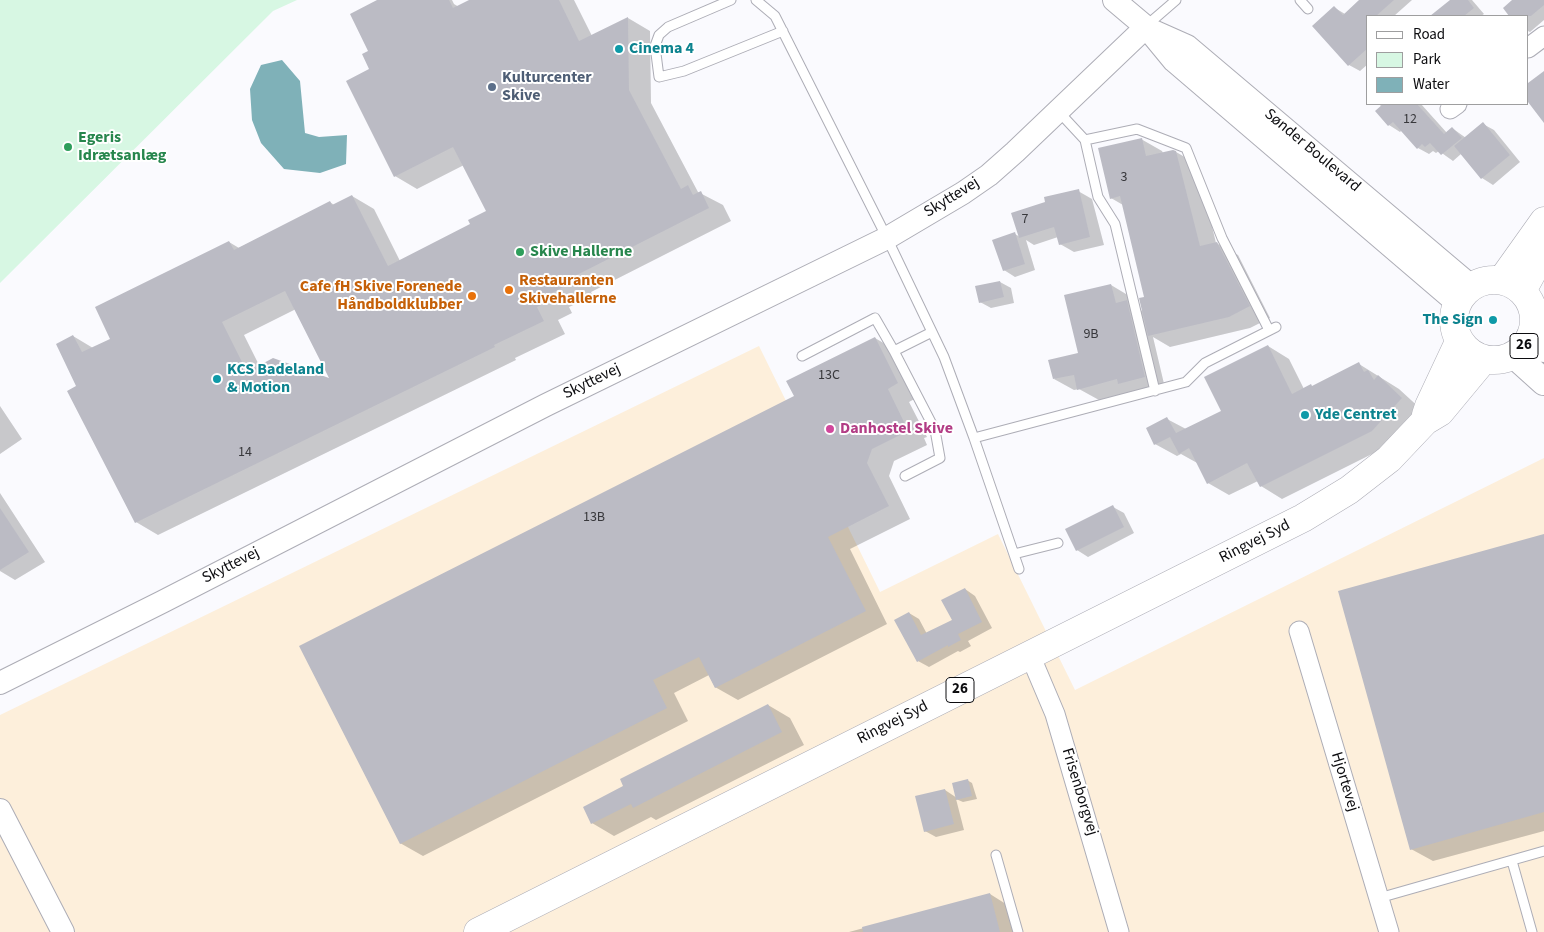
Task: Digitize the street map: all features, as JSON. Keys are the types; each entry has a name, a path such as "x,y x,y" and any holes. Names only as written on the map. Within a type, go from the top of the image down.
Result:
{"main road":[{"path":"1512,286 1544,221"},
{"path":"1512,286 1544,251"},
{"path":"1484,359 1466,350 1459,342 1453,322 1464,294 1481,281 1492,280 1512,286"},
{"name":"26","path":"1484,359 1494,360 1529,347 1534,320 1531,304 1512,286"},
{"name":"Ringvej Syd","path":"1425,421 1429,406 1459,342"},
{"path":"1529,347 1544,382"},
{"name":"Ringvej Syd","path":"478,932 1303,518 1349,490 1389,459 1425,421 1440,412 1484,359"}],"street":[{"name":"Sønder Boulevard","path":"1114,0 1146,27 1174,61 1464,294"},
{"name":"Skyttevej","path":"0,683 546,405 887,238 963,193 989,175 1146,27"},
{"path":"1529,47 1544,36"},
{"name":"Hjortevej","path":"1299,631 1389,932"},
{"name":"Frisenborgvej","path":"1030,655 1055,714 1119,932"},
{"path":"0,810 63,932"}],"lane":[{"path":"731,0 668,27 658,35 655,46 658,77 684,71 783,31"},
{"path":"756,0 775,16 783,31 887,238 944,357 1019,569"},
{"path":"1146,27 1176,0"},
{"path":"1300,0 1308,9"},
{"path":"1058,111 1085,140 1098,197 1115,224 1154,390"},
{"path":"974,438 1186,382 1204,363 1272,328 1222,238 1186,148 1137,129 1085,140"},
{"path":"802,356 875,318 935,430 940,458 905,476"},
{"path":"894,351 932,332"},
{"path":"1014,554 1058,543"},
{"path":"1378,898 1544,852"},
{"path":"996,855 1018,932"},
{"path":"1512,860 1532,932"}],"shaded area":[{"path":"759,346 880,592 998,534 1075,690 1544,458 1544,932 0,932 0,715"}],"green space":[{"name":"Egeris Idrætsanlæg","path":"0,0 297,0 273,11 0,283"}],"water":[{"path":"282,60 300,81 305,133 319,137 347,135 346,164 320,173 284,169 261,143 252,120 250,89 261,65"}],"building":[{"path":"377,0 449,0 453,8 469,0 559,0 579,41 628,17 629,90 681,189 688,185 693,195 701,191 709,208 569,279 571,283 548,295 551,300 537,307 544,321 494,345 495,347 135,523 67,391 76,386 56,344 73,335 82,352 110,339 95,307 229,241 234,250 330,201 332,205 352,195 388,266 470,224 468,220 486,211 453,147 394,177 346,81 369,69 362,54 368,51 350,14","holes":["285,291 329,378 273,358 247,372 222,322"]},
{"path":"1359,0 1394,0 1377,15 1366,15 1366,50 1348,66 1312,26 1334,6 1343,15"},
{"path":"1450,0 1468,0 1474,8 1465,15 1431,15"},
{"path":"1512,0 1544,0 1544,5 1531,16 1508,15 1503,8"},
{"path":"1544,71 1544,123 1529,103 1529,82"},
{"path":"1382,105 1418,105 1444,134 1452,127 1462,138 1441,155 1430,143 1425,147 1422,144 1417,149 1393,122 1388,126 1375,111"},
{"path":"1483,122 1510,155 1481,179 1454,146"},
{"path":"1142,138 1146,156 1176,151 1200,246 1217,242 1250,306 1229,317 1148,336 1139,298 1144,297 1120,196 1110,199 1098,148"},
{"path":"1079,189 1090,237 1059,245 1054,227 1019,238 1011,213 1045,202 1044,197"},
{"path":"1015,232 1025,264 1003,271 992,240"},
{"path":"1000,281 1004,297 979,303 975,286"},
{"path":"1111,284 1116,303 1127,300 1145,377 1118,384 1117,379 1077,390 1074,375 1053,379 1048,360 1078,353 1064,295"},
{"path":"875,337 898,383 888,389 905,424 903,425 906,432 872,449 867,463 889,506 828,537 866,611 715,688 699,657 653,680 667,708 400,844 299,646 794,396 786,381"},
{"name":"Yde Centret","path":"1268,345 1292,394 1359,362 1364,372 1368,370 1374,380 1378,375 1402,398 1372,431 1260,487 1247,463 1207,484 1189,448 1179,454 1170,437 1154,445 1146,428 1167,417 1176,433 1221,411 1204,377"},
{"path":"1113,505 1124,527 1076,551 1065,529"},
{"path":"0,508 29,552 0,570"},
{"path":"1544,534 1544,812 1410,850 1338,591"},
{"path":"965,588 982,622 958,634 961,640 917,662 894,620 909,612 921,635 952,620 941,600"},
{"path":"768,704 782,732 633,808 631,804 591,824 583,807 623,786 620,779"},
{"path":"968,779 972,796 956,800 952,783"},
{"path":"945,789 954,824 924,832 915,796"},
{"path":"990,893 1000,932 863,932 862,927"}],"place":[{"name":"Cinema 4","path":"619,49"},
{"name":"Kulturcenter Skive","path":"492,87"},
{"name":"Egeris Idrætsanlæg","path":"68,147"},
{"name":"Skive Hallerne","path":"520,252"},
{"name":"Restauranten Skivehallerne","path":"509,290"},
{"name":"Cafe fH Skive Forenede Håndboldklubber","path":"472,296"},
{"name":"The Sign","path":"1493,320"},
{"name":"KCS Badeland & Motion","path":"217,379"},
{"name":"Yde Centret","path":"1305,415"},
{"name":"Danhostel Skive","path":"830,429"}]}
